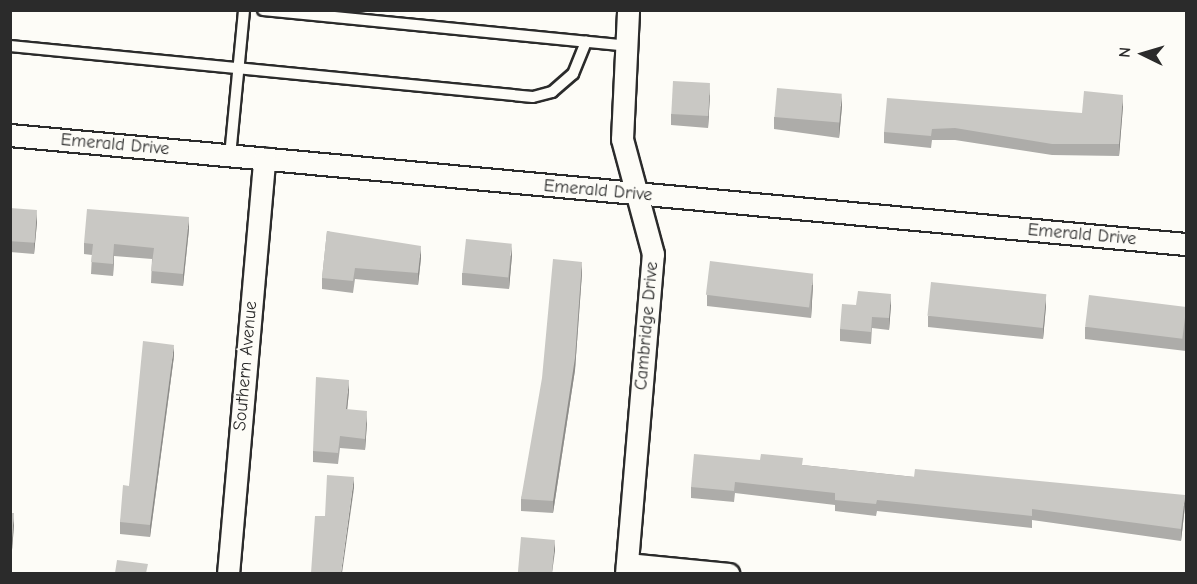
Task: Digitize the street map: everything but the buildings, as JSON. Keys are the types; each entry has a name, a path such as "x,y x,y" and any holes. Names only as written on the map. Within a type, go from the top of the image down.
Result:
{"street":[{"name":"Cambridge Drive","path":"627,569 653,254 621,139 628,10"},
{"name":"Emerald Drive","path":"10,135 637,195 1186,244"},
{"name":"Southern Avenue","path":"228,573 264,159"},
{"path":"627,569 729,573"}],"lane":[{"path":"230,156 244,10"},
{"path":"263,10 356,15 627,46"},
{"path":"10,46 533,97 552,92 573,74 586,42"}]}
